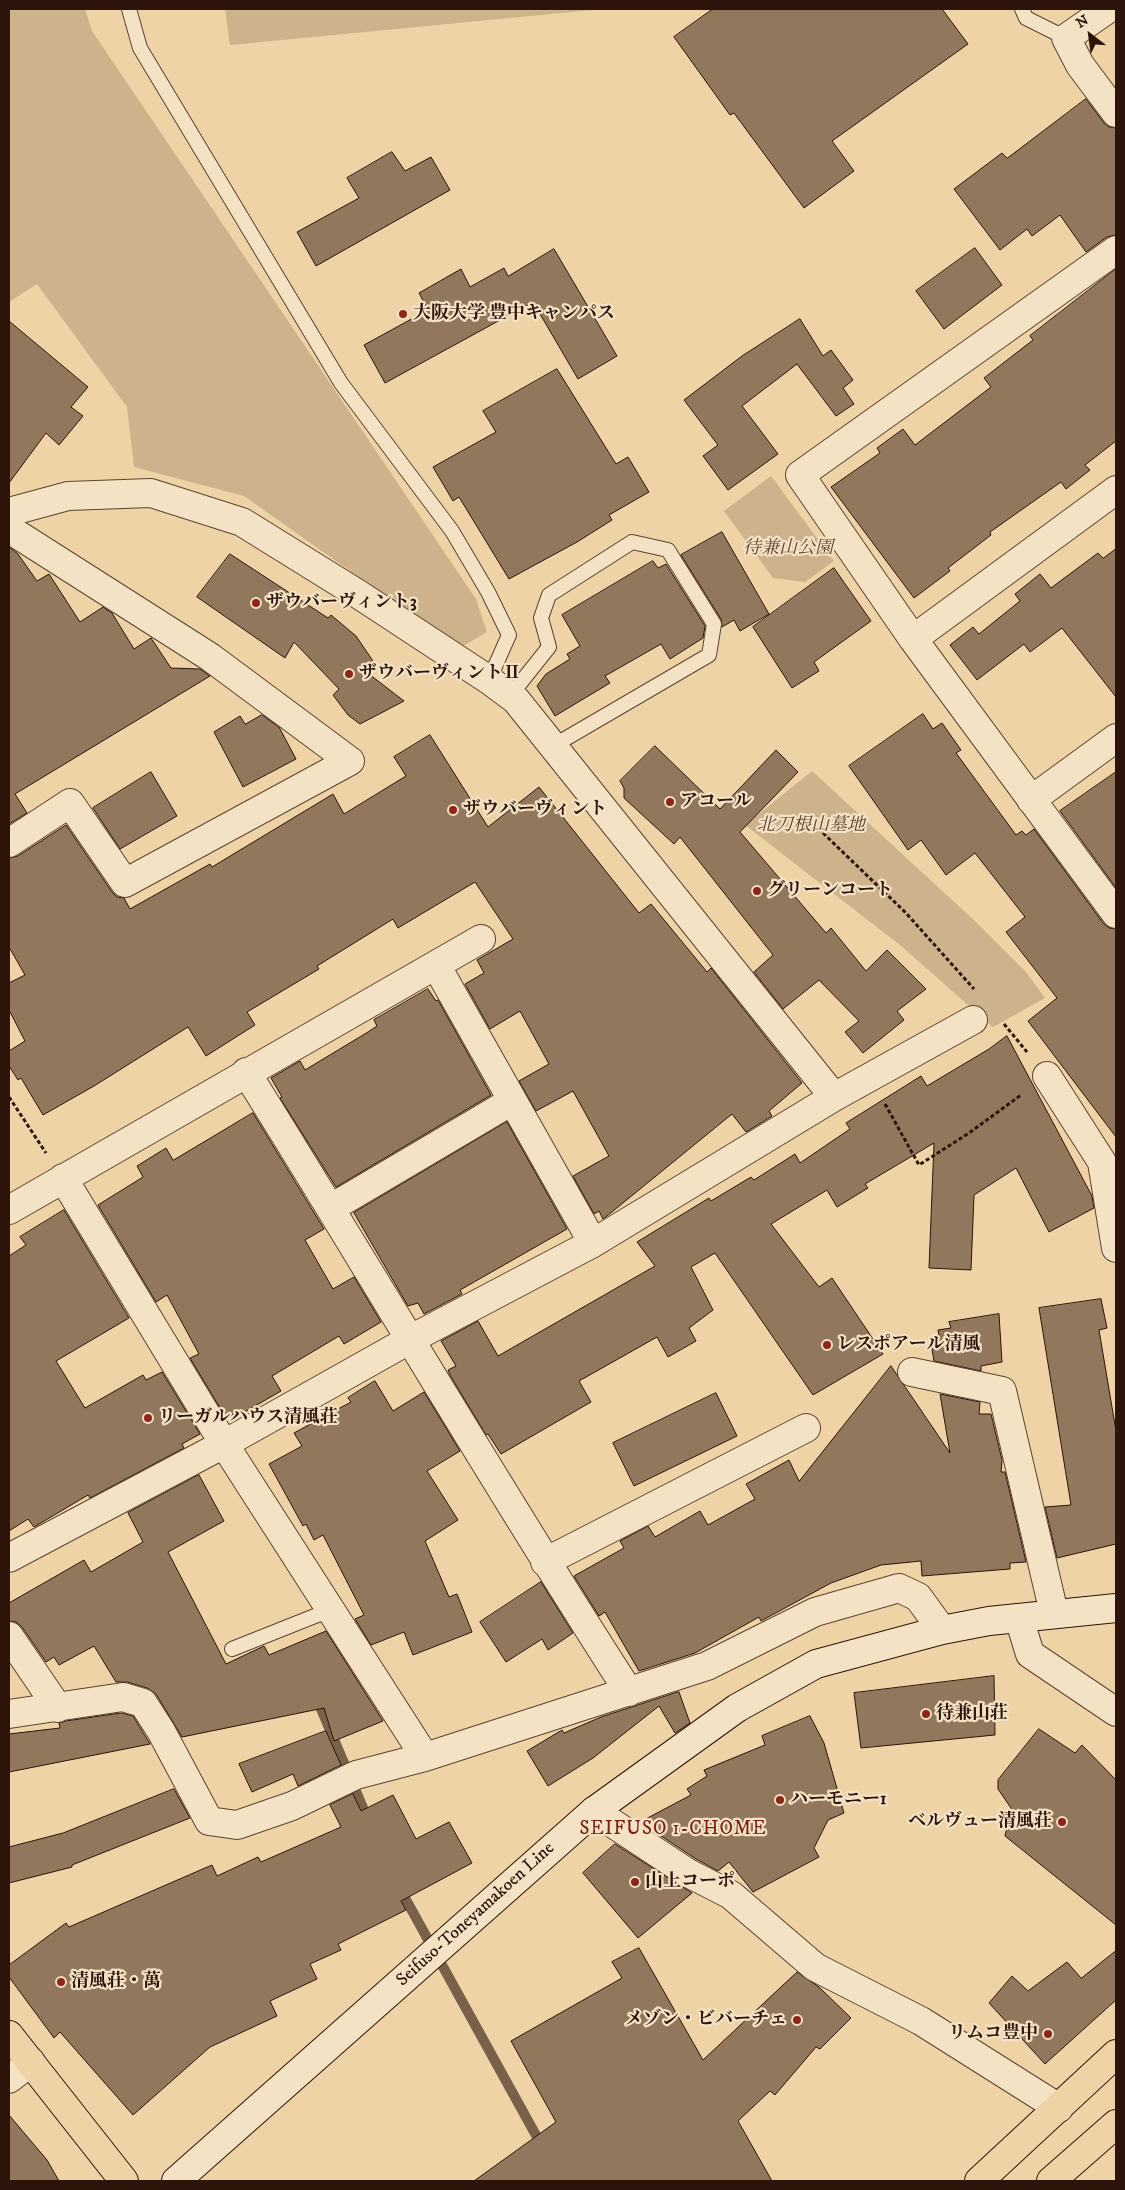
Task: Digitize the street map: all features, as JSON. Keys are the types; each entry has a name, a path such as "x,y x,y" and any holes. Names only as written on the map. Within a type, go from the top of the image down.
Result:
{"main road":[{"path":"9,2035 124,2181"},
{"path":"979,2181 1116,2054"},
{"path":"1051,2181 1116,2124"}],"street":[{"path":"1108,9 1066,38 1080,65 1116,114"},
{"path":"1116,250 800,475 913,639 1116,914"},
{"path":"913,639 1116,490"},
{"path":"9,512 68,496 151,493 242,522 358,594 516,700 834,1097"},
{"path":"9,530 210,656 350,761 125,884 70,804 9,843"},
{"path":"1031,800 1116,738"},
{"path":"9,1210 481,938"},
{"path":"436,965 593,1243"},
{"path":"9,1558 224,1444 409,1340 593,1243 834,1097 973,1020"},
{"path":"246,1072 545,1562 629,1692"},
{"path":"1047,1076 1102,1162 1116,1248"},
{"path":"330,1208 512,1101"},
{"path":"63,1178 224,1444 425,1757"},
{"path":"912,1372 1002,1391 1054,1613"},
{"path":"545,1562 806,1428"},
{"path":"9,1714 124,1697 143,1703 161,1731 209,1821 237,1825 292,1806 356,1775 425,1757 707,1666 815,1612 899,1588 918,1597 942,1630"},
{"name":"Seifuso-Toneyamakoen Line","path":"176,2181 594,1811 737,1708 816,1664 942,1630 989,1621 1116,1608"},
{"path":"1020,1618 1030,1654 1116,1712"},
{"path":"9,1636 58,1708"},
{"path":"594,1811 688,1873 731,1894 816,1967 921,2021 1058,2108"},
{"path":"9,2079 31,2062"}],"lane":[{"path":"129,9 140,48 341,383 452,531 488,592 509,634 499,688"},
{"path":"1022,9 1026,18 1066,38"},
{"path":"499,688 549,647 541,618 549,595 632,542 668,550 714,624 709,655 553,746"},
{"path":"232,1649 330,1610"}],"path":[{"path":"823,833 906,914 978,993"},
{"path":"871,1077 919,1165 969,1133 1047,1076 1004,1023"},
{"path":"9,1098 63,1178"}],"green space":[{"path":"9,9 85,9 92,31 476,599 487,632 463,646 432,629 244,496 134,467 127,407 37,284 9,302"},
{"path":"225,9 603,9 230,45"},
{"name":"待兼山公園","path":"771,476 834,561 805,582 773,578 724,511"},
{"name":"北刀根山墓地","path":"812,771 976,922 1026,972 1045,998 993,1027 900,945 745,825"}],"building":[{"path":"713,9 942,9 968,44 832,141 854,171 804,208 734,113 730,115 674,37"},
{"path":"1086,99 1104,123 1109,127 1116,128 1116,235 1107,237 1086,252 1060,215 1032,236 1027,229 1000,250 954,189 1002,153 1007,158"},
{"path":"392,152 405,171 431,157 450,190 316,266 297,232 359,198 347,178"},
{"path":"975,248 1002,285 944,329 916,291"},
{"path":"554,249 617,356 578,379 533,302 385,383 364,345 428,310 419,293 461,269 470,287 504,268 508,276"},
{"path":"1116,269 1116,441 1085,465 1090,470 1066,489 1061,482 990,532 991,535 948,568 950,571 914,598 831,487 880,453 877,448 903,429 915,445 991,387 984,378 1033,340 1030,336"},
{"path":"800,319 823,356 831,350 853,380 843,388 854,404 836,416 797,364 742,406 778,454 728,490 703,456 718,445 684,400 742,356"},
{"path":"9,321 88,387 71,407 83,416 59,445 46,433 9,483"},
{"path":"557,369 616,464 628,457 649,492 609,515 612,520 577,542 509,579 459,497 453,501 433,467 496,432 483,411"},
{"path":"722,532 769,614 740,631 734,620 722,627 721,619 681,555"},
{"path":"9,547 18,554 37,581 49,574 80,622 103,607 112,613 134,649 151,638 171,668 200,669 210,676 15,794 27,813 9,824"},
{"path":"1116,549 1116,697 1062,628 1030,652 1024,644 977,680 950,645 973,627 979,634 1020,601 1015,594 1040,574 1051,588 1098,553 1103,558"},
{"path":"230,554 328,618 331,615 356,636 375,664 365,671 404,701 360,724 348,715 333,695 339,689 294,642 285,658 197,597"},
{"path":"653,561 658,568 666,564 705,626 703,638 670,659 661,644 605,676 610,683 555,716 537,686 546,674 570,659 567,654 580,646 562,615"},
{"path":"834,568 871,621 814,662 819,671 792,688 753,627"},
{"path":"923,714 933,729 942,723 961,750 956,753 1016,835 1022,831 1026,835 1034,829 1103,923 1109,928 1116,929 1116,1137 1028,1021 1057,998 1006,932 1025,917 975,853 946,875 921,840 908,850 849,766"},
{"path":"262,715 279,727 296,759 243,787 214,732 240,716 245,724"},
{"path":"430,735 488,827 539,787 639,913 651,904 707,972 711,968 802,1083 769,1111 772,1116 746,1132 732,1114 603,1219 599,1211 594,1214 573,1176 609,1156 573,1091 536,1111 519,1081 549,1064 520,1011 490,1029 465,984 484,973 477,960 513,939 475,882 398,928 393,919 317,966 319,969 247,1012 255,1025 206,1056 188,1027 94,1086 43,1115 21,1078 18,1080 9,1066 9,1051 25,1041 9,1010 9,983 25,975 9,947 9,858 18,856 66,825 112,892 117,897 124,898 130,909 210,864 212,867 333,794 344,814 406,776 394,757"},
{"path":"655,746 720,809 776,750 798,772 740,832 826,933 831,928 866,971 887,950 926,989 897,1011 904,1020 863,1053 845,1032 859,1021 819,980 783,1009 754,972 773,955 680,837 674,844 624,798 624,788 620,781"},
{"path":"151,772 177,816 120,849 93,808"},
{"path":"1116,772 1116,888 1060,811"},
{"path":"428,989 436,1001 438,1000 491,1095 336,1187 280,1098 282,1097 271,1078 300,1061 305,1070 377,1026 374,1020"},
{"path":"1007,1036 1092,1196 1094,1208 1049,1232 1016,1168 974,1195 971,1270 929,1268 934,1143 865,1184 868,1188 837,1207 827,1190 771,1224 819,1287 832,1278 883,1354 813,1395 715,1253 691,1267 713,1310 689,1328 696,1341 668,1357 657,1337 579,1381 591,1402 501,1454 488,1434 486,1435 450,1375 448,1370 456,1366 441,1341 478,1321 498,1356 655,1266 637,1242 709,1198 711,1201 751,1177 754,1180 795,1154 800,1163 850,1129 846,1123 921,1076 927,1086"},
{"path":"253,1113 324,1229 305,1240 333,1289 354,1277 381,1322 344,1344 339,1336 272,1376 281,1391 236,1417 234,1414 226,1418 190,1358 199,1354 167,1295 156,1302 98,1205 143,1177 137,1166 166,1148 173,1160"},
{"path":"507,1122 567,1229 460,1290 462,1294 424,1314 418,1303 408,1306 354,1213"},
{"path":"64,1210 129,1318 56,1361 85,1408 143,1375 146,1380 162,1372 200,1434 182,1444 184,1448 90,1498 88,1495 34,1527 28,1519 9,1531 9,1256 26,1245 20,1237"},
{"path":"1101,1299 1107,1328 1099,1330 1116,1431 1116,1544 1057,1558 1045,1507 1071,1505 1039,1308"},
{"path":"999,1314 1002,1362 981,1366 981,1371 934,1361 930,1337 939,1336 938,1330 951,1328 949,1322"},
{"path":"891,1366 950,1453 940,1394 980,1402 979,1414 991,1414 1002,1460 1001,1472 1005,1472 1026,1562 1010,1563 1010,1569 922,1576 921,1561 881,1565 831,1583 761,1621 759,1617 695,1653 639,1671 605,1612 599,1616 574,1576 624,1548 620,1541 648,1526 655,1537 700,1511 708,1525 755,1499 746,1484 789,1460 799,1481"},
{"path":"375,1381 393,1411 424,1392 460,1451 427,1471 458,1520 425,1541 449,1597 457,1594 472,1632 413,1655 404,1632 371,1645 355,1619 364,1615 323,1535 314,1540 306,1524 303,1526 269,1464 302,1446 294,1433 351,1402 348,1398"},
{"path":"716,1393 737,1436 634,1486 613,1443"},
{"path":"199,1475 224,1521 168,1552 226,1664 264,1646 269,1655 326,1631 383,1721 334,1741 324,1708 182,1737 156,1694 147,1688 127,1682 116,1682 94,1646 59,1665 54,1657 46,1662 22,1627 16,1622 9,1621 9,1603 84,1560 91,1572 143,1542 128,1513"},
{"path":"541,1582 573,1633 548,1650 542,1639 506,1662 480,1622"},
{"name":"待兼山荘","path":"994,1676 995,1735 861,1748 854,1693"},
{"path":"679,1692 690,1723 675,1733 659,1706 593,1758 548,1786 527,1751 562,1730 564,1733 601,1717"},
{"path":"122,1713 133,1716 150,1744 9,1772 9,1734 60,1728 59,1723 66,1721"},
{"name":"ハーモニー1","path":"810,1716 824,1743 844,1813 828,1820 814,1848 819,1857 753,1892 729,1862 718,1871 696,1859 640,1822 691,1795 687,1789 707,1776 704,1770 765,1745 762,1736"},
{"name":"ベルヴュー清風荘","path":"1039,1729 1075,1753 1082,1745 1116,1780 1116,1925 1005,1836 1011,1808 998,1789 998,1780"},
{"path":"326,1731 341,1765 298,1786 293,1774 252,1792 239,1764"},
{"path":"174,1789 190,1818 72,1865 72,1867 9,1883 9,1847 63,1833"},
{"path":"353,1794 361,1811 393,1795 416,1839 449,1822 472,1863 401,1901 406,1910 338,1944 341,1950 310,1964 317,1979 270,2001 277,2016 210,2047 133,2115 60,2032 54,2038 9,1977 9,1965 66,1923 69,1927 212,1865 217,1876 258,1857 261,1862 341,1827 330,1805"},
{"name":"山上コーポ","path":"615,1844 692,1893 638,1938 583,1873"},
{"path":"639,1948 703,2060 797,1972 819,1987 851,2018 820,2049 816,2047 775,2095 770,2091 738,2121 772,2181 474,2181 556,2122 511,2041 622,1978 612,1962"},
{"name":"リムコ豊中","path":"1116,1951 1116,2000 1045,2064 989,2003 1012,1976 1028,1991 1067,1962 1081,1978"},
{"path":"9,2115 47,2160 59,2181 9,2181"}],"waterway":[{"path":"316,1697 369,1822"},
{"path":"399,1887 543,2148"}],"place":[{"name":"大阪大学 豊中キャンパス","path":"403,314"},
{"name":"ザウバーヴィント3","path":"256,603"},
{"name":"ザウバーヴィントⅡ","path":"349,674"},
{"name":"アコール","path":"670,802"},
{"name":"ザウバーヴィント","path":"453,810"},
{"name":"グリーンコート","path":"757,891"},
{"name":"レスポアール清風","path":"827,1345"},
{"name":"リーガルハウス清風荘","path":"148,1418"},
{"name":"待兼山荘","path":"926,1714"},
{"name":"ハーモニー1","path":"780,1800"},
{"name":"ベルヴュー清風荘","path":"1062,1822"},
{"name":"山上コーポ","path":"635,1882"},
{"name":"清風荘・萬","path":"61,1982"},
{"name":"メゾン・ビバーチェ","path":"797,2020"},
{"name":"リムコ豊中","path":"1048,2034"}],"district":[{"name":"SEIFUSO 1-CHOME","path":"673,1830"}]}
